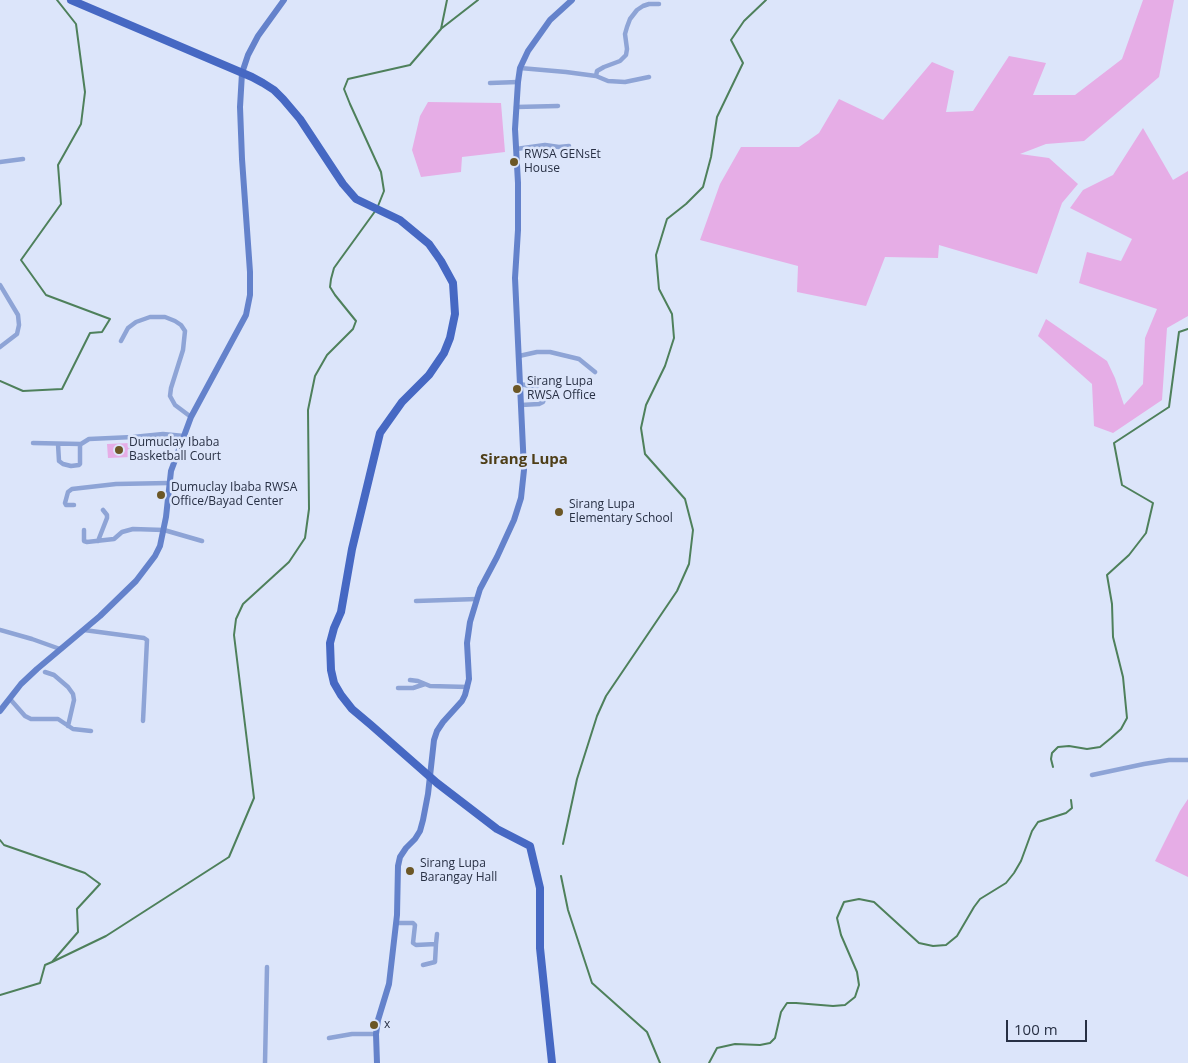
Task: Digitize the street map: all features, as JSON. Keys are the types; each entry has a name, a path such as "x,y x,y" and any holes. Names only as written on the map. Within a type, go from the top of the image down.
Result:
{"main road":[{"path":"71,0 242,73 274,90 300,119 343,184 356,198 400,220 429,244 453,283 455,314 450,338 444,353 429,375 402,402 380,433 352,549 342,612 334,628 330,643 331,670 334,683 352,708 430,777 497,829 530,846 540,888 540,948 552,1063"}],"street":[{"path":"0,711 21,684 100,616 136,581 155,556 160,546 164,530 171,471 190,417 246,315 250,295 250,272 241,133 242,73 248,55 258,36 284,0"},
{"path":"377,1063 376,1034 378,1020 389,984 396,923 400,857 420,831 427,802 434,740 443,722 462,701 468,686 467,643 470,622 480,589 514,520 521,498 524,470 515,278 518,183 515,129 518,82 520,68 528,51 550,20 572,0"},
{"path":"596,76 598,71 620,61 626,55 625,34 630,19 643,6 658,4"},
{"path":"520,68 596,76 608,82 625,82 649,77"},
{"path":"490,83 518,82"},
{"path":"516,107 558,106"},
{"path":"516,149 545,145 555,147 569,146"},
{"path":"0,162 22,159"},
{"path":"0,285 18,315 19,325 16,334 0,347"},
{"path":"121,341 128,328 136,322 150,317 165,317 181,325 185,331 183,350 170,396 175,405 190,417"},
{"path":"519,356 536,352 550,352 579,359 595,372"},
{"path":"520,384 535,387 543,394 544,399 539,404 521,405"},
{"path":"33,443 80,444 89,439 163,434 184,436"},
{"path":"58,444 59,461 71,466 80,464 80,444"},
{"path":"74,505 66,505 65,503 68,492 72,489 116,484 170,483"},
{"path":"98,540 107,518 103,510"},
{"path":"84,530 85,542 114,539 122,532 131,529 164,530 202,541"},
{"path":"416,601 477,599"},
{"path":"0,630 60,649"},
{"path":"82,630 144,638 146,640 143,721"},
{"path":"45,672 58,678 73,694 74,700 68,726"},
{"path":"410,680 436,686 468,686"},
{"path":"398,688 413,688 425,684"},
{"path":"10,699 25,716 31,719 58,719 73,729 91,730"},
{"path":"1092,775 1169,760 1188,760"},
{"path":"396,923 413,923 415,925 414,944 420,946 436,944"},
{"path":"423,964 435,962 437,934"},
{"path":"265,1063 267,967"},
{"path":"329,1038 352,1034 376,1034"}],"shaded area":[{"path":"1143,0 1174,0 1159,77 1084,141 1046,144 1020,154 1049,158 1078,184 1062,203 1037,274 939,245 938,258 885,257 866,306 797,292 798,266 700,240 720,184 741,147 799,147 819,133 839,99 883,120 932,62 954,71 946,112 973,111 1009,56 1046,63 1033,95 1075,95 1122,59"},
{"path":"428,102 501,103 505,152 462,157 461,172 421,177 412,150 420,116"},
{"path":"1143,128 1173,180 1188,171 1188,316 1167,328 1162,400 1113,433 1094,426 1092,384 1038,336 1046,319 1107,361 1124,405 1143,384 1145,338 1157,309 1079,283 1087,252 1121,261 1132,239 1070,208 1083,190 1113,175"},
{"name":"Dumuclay Ibaba Basketball Court","path":"130,443 131,457 108,458 107,444"},
{"path":"1188,799 1188,877 1155,861"}],"waterway":[{"path":"0,381 23,391 62,389 90,333 102,332 110,319 46,295 21,260 61,204 58,165 81,124 85,92 76,24 57,0"},
{"path":"378,206 384,191 381,172 344,89 348,79 410,65 441,29 447,0"},
{"path":"442,28 478,0"},
{"path":"563,844 577,779 597,716 606,696 677,591 689,564 693,530 685,499 645,454 641,428 646,405 665,366 674,338 672,314 659,289 656,255 667,219 703,187 711,157 717,117 743,63 731,40 744,21 766,0"},
{"path":"52,962 106,936 229,857 254,798 234,635 236,619 243,604 289,562 305,538 309,509 308,410 315,376 327,355 353,329 356,321 330,287 331,279 334,268 376,210"},
{"path":"1053,767 1052,753 1058,747 1069,746 1087,749 1100,747 1121,729 1127,718 1123,677 1113,637 1112,604 1107,575 1129,555 1146,533 1153,503 1122,485 1114,443 1169,407 1179,332 1188,329"},
{"path":"709,1063 717,1048 735,1044 760,1045 770,1043 775,1038 781,1012 787,1003 845,1005 855,997 859,985 857,972 841,935 837,918 844,902 859,899 874,902 919,943 933,946 946,945 957,936 980,899 1006,883 1014,873 1021,861 1032,831 1038,822 1066,813 1072,808 1071,800"},
{"path":"0,840 4,845 85,873 100,884 77,909 78,932 52,962 45,965 40,983 0,995"},
{"path":"561,876 568,910 592,983 647,1032 660,1063"}],"place":[{"name":"RWSA GENsEt House","path":"514,162"},
{"name":"Sirang Lupa RWSA Office","path":"517,389"},
{"name":"Dumuclay Ibaba Basketball Court","path":"119,450"},
{"name":"Dumuclay Ibaba RWSA Office/Bayad Center","path":"161,495"},
{"name":"Sirang Lupa Elementary School","path":"559,512"},
{"name":"Sirang Lupa Barangay Hall","path":"410,871"},
{"name":"x","path":"374,1025"}],"district":[{"name":"Sirang Lupa","path":"524,460"}]}
